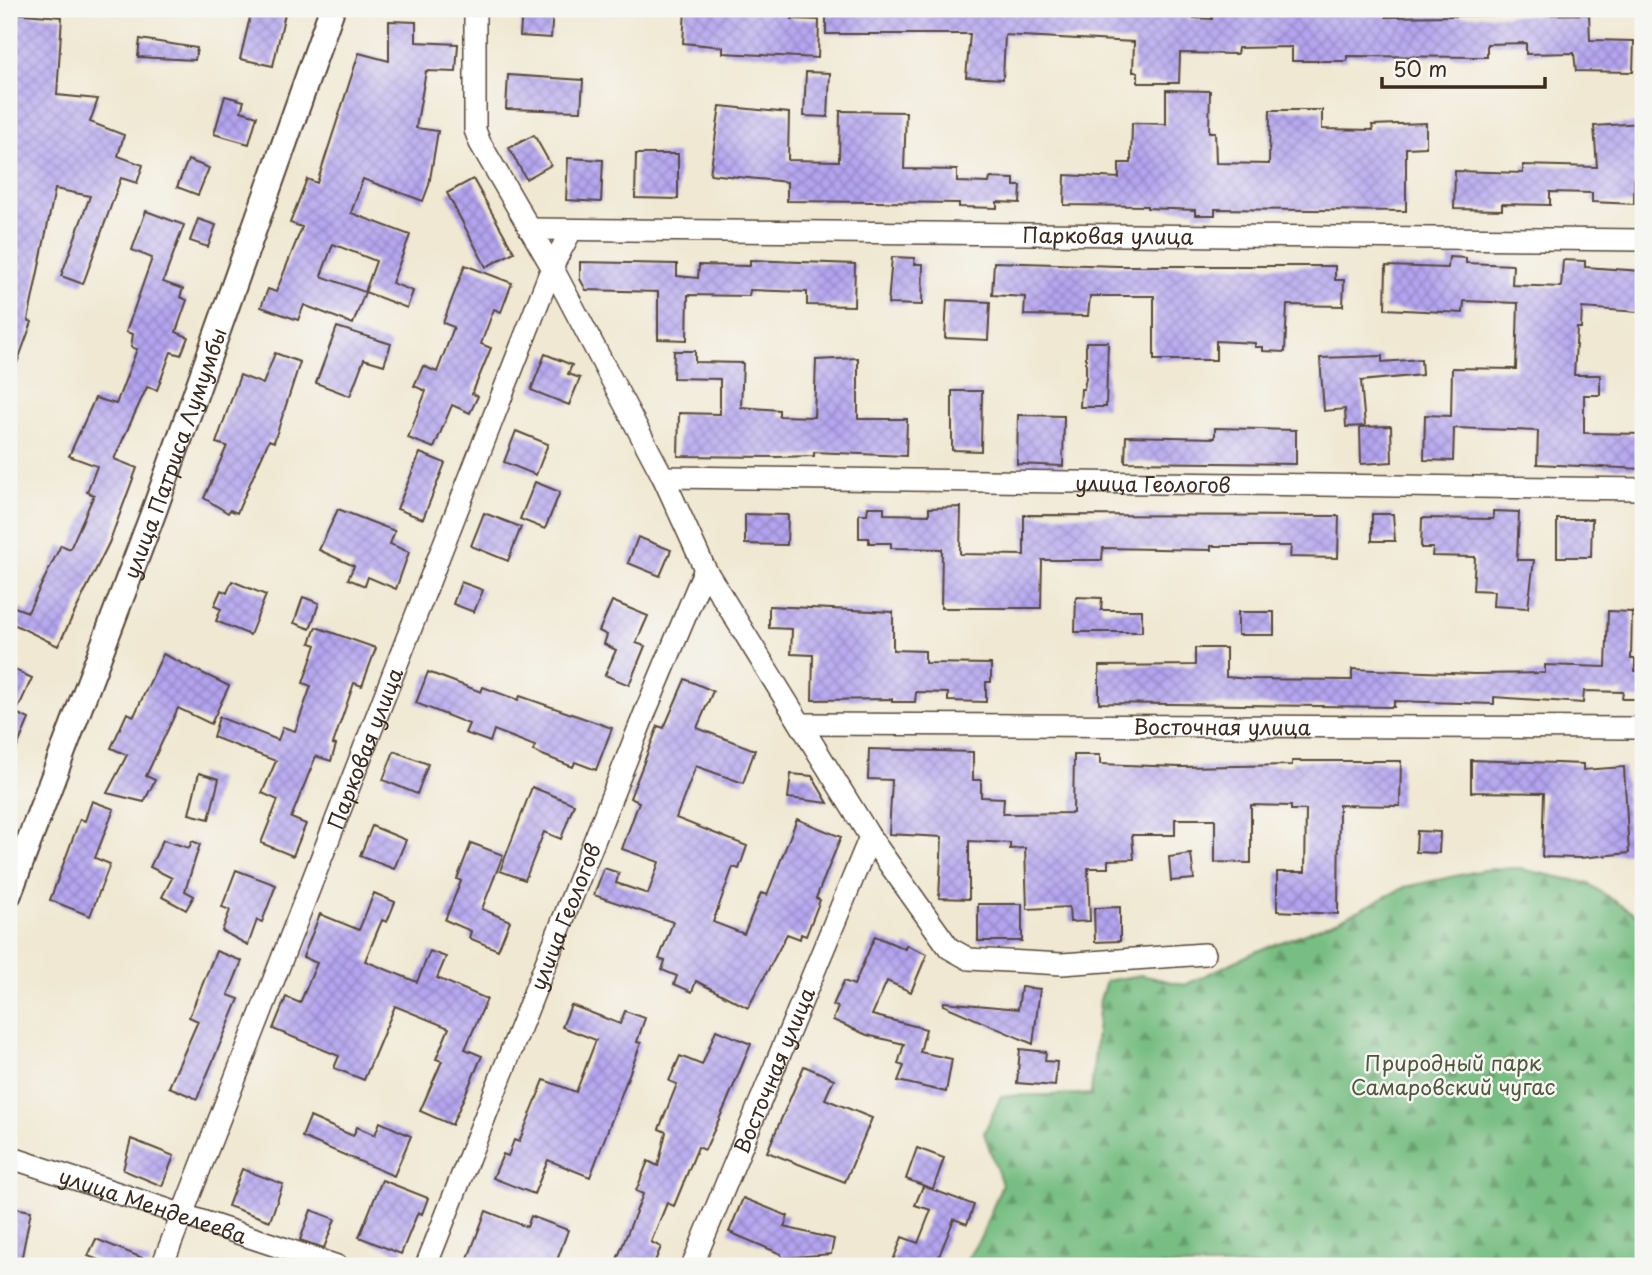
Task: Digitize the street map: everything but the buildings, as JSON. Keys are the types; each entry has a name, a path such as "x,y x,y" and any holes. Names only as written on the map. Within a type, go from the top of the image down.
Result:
{"street":[{"name":"улица Патриса Лумумбы","path":"9,894 168,471 332,9"},
{"path":"474,9 475,130 480,143 552,267 663,477 705,569 870,837 942,940 959,955 969,959 1062,964 1205,954"},
{"name":"Парковая улица","path":"530,229 1643,240"},
{"name":"Парковая улица","path":"162,1266 552,267 571,231"},
{"name":"улица Геологов","path":"663,477 1643,489"},
{"name":"улица Геологов","path":"426,1266 646,710 705,569"},
{"name":"Восточная улица","path":"802,724 1643,728"},
{"name":"Восточная улица","path":"692,1266 870,837"},
{"name":"улица Менделеева","path":"9,1157 337,1266"}],"green space":[{"name":"Природный парк Самаровский чугас","path":"1515,868 1587,883 1636,915 1643,916 1643,1266 963,1266 982,1235 1002,1184 984,1133 1001,1096 1091,1094 1100,1000 1106,981 1141,975 1185,985 1255,952 1339,920 1405,887 1483,870"}]}
